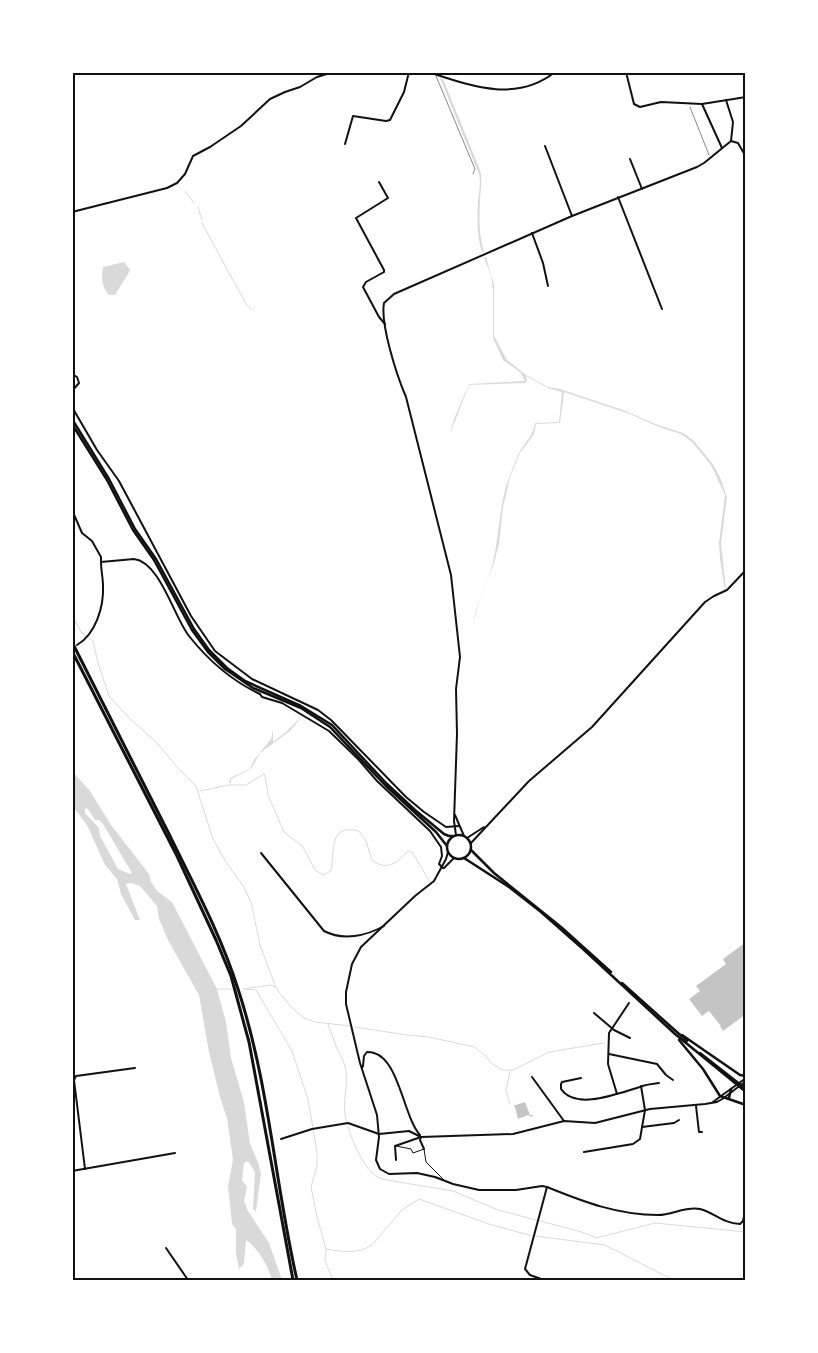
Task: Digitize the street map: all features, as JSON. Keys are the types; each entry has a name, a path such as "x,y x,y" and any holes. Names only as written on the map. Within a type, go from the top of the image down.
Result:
{"highway":[{"path":"72,642 195,886 220,939 233,973 256,1055 297,1280"},
{"path":"72,651 177,856 231,976 249,1042 294,1280"}],"main road":[{"path":"72,419 109,479 132,524 163,571 194,629 209,650 227,668 246,681 301,706 332,725 376,773 408,804 444,834 449,836 466,836 471,843 471,850 464,858"},
{"path":"72,424 107,480 133,530 154,560 182,612 199,640 215,660 241,681 261,693 301,708 330,726 386,786 436,832 447,846"},
{"path":"455,836 449,840 447,846 448,852 454,858 464,858 503,882 541,912 676,1034 734,1081"},
{"path":"471,850 494,873 584,947 691,1046 745,1090"},
{"path":"667,1023 740,1075 744,1080"},
{"path":"676,1034 723,1097 746,1105"},
{"path":"729,1098 732,1089"}],"street":[{"path":"72,212 167,188 177,183 185,174 193,156 241,126 270,99 332,72"},
{"path":"344,144 353,116 390,120 404,92 408,72"},
{"path":"428,72 473,86 506,90 538,84 555,72"},
{"path":"626,72 634,104 637,106 661,102 702,104 746,97"},
{"path":"455,836 456,689 460,657 452,575 406,397 396,373 385,325 384,303 394,294 572,216 697,167 710,159 731,141 733,122 726,100"},
{"path":"702,104 722,148"},
{"path":"731,141 738,143 742,147 746,158"},
{"path":"544,146 572,216"},
{"path":"742,147 746,146"},
{"path":"630,159 642,189"},
{"path":"379,182 388,198 356,218 384,270 384,272 366,282 363,287 385,325"},
{"path":"618,197 662,309"},
{"path":"532,234 543,263 548,286"},
{"path":"72,374 80,380 72,391"},
{"path":"72,407 97,450 119,481 191,616 215,651 252,679 318,710 331,720 412,802 446,827 459,826"},
{"path":"72,510 82,533 92,541 101,558 103,590 100,609 90,634 77,645"},
{"path":"101,562 139,560 145,564 158,579 189,637 236,682 261,693 262,697 297,711 329,731 430,832 441,847 442,856 438,864 443,868"},
{"path":"471,843 536,774 592,727 705,602 728,590 746,570"},
{"path":"454,813 459,826 466,836 480,831 488,824"},
{"path":"443,868 448,852"},
{"path":"261,853 324,931 331,935 346,937 363,936 388,923"},
{"path":"454,858 443,868 434,881 415,896 361,947 355,956 346,992 348,1013 361,1068 377,1115 379,1134 376,1160 380,1169 384,1173 397,1175 417,1173 465,1187 488,1191 516,1190 542,1186 607,1210 660,1216 701,1209 729,1223 740,1224 743,1221 746,1207"},
{"path":"617,1094 609,1069 608,1033 629,1002"},
{"path":"594,1013 611,1028 630,1038"},
{"path":"361,1068 367,1052 378,1053 394,1073 411,1123 421,1137 420,1140 426,1162 444,1180"},
{"path":"608,1054 657,1064 673,1080"},
{"path":"85,1169 74,1080 76,1076 135,1068"},
{"path":"532,1077 564,1121"},
{"path":"581,1078 562,1082 560,1084 561,1089 574,1099 586,1100 659,1083"},
{"path":"723,1097 744,1080"},
{"path":"395,1146 421,1137 513,1134 564,1121 595,1124 645,1110 705,1104 714,1102 730,1093 744,1080"},
{"path":"584,1152 632,1144 640,1139 645,1110 642,1086"},
{"path":"696,1105 698,1132 702,1132"},
{"path":"642,1127 674,1123 679,1120"},
{"path":"281,1139 314,1129 347,1124 379,1134 409,1131 421,1137"},
{"path":"395,1146 411,1149 413,1153 424,1149"},
{"path":"395,1146 396,1160"},
{"path":"72,1171 175,1153"},
{"path":"544,1280 530,1274 526,1269 547,1187"},
{"path":"166,1248 188,1280"}],"lane":[{"path":"435,74 475,169 473,174"}],"path":[{"path":"688,103 710,159"}],"shaded area":[{"path":"440,78 443,79 480,170 480,228 484,252 482,252 480,246 478,227 479,174"},
{"path":"486,257 494,285 494,336 507,360 526,375 548,387 560,389 623,410 683,433 693,440 712,463 720,477 727,497 721,543 726,590 719,543 725,495 711,465 692,442 681,434 659,427 630,414 564,392 560,423 536,424 534,434 520,453 510,477 503,507 499,544 494,563 480,600 493,562 506,485 519,453 532,432 535,423 559,422 562,392 548,388 526,376 527,381 525,383 469,385 450,434 454,419 469,384 525,381 521,373 503,360 493,338 491,275 484,258"},
{"path":"124,262 130,270 115,295 109,295 103,282 103,267"},
{"path":"304,714 290,731 260,753 251,769 231,779 231,783 229,783 230,778 250,769 254,760 271,739 273,730 273,742"},
{"path":"72,771 90,791 111,825 149,874 151,882 157,891 172,902 217,989 226,1022 231,1058 244,1102 250,1144 261,1174 256,1211 253,1209 255,1172 248,1161 244,1163 242,1180 247,1187 244,1201 248,1211 269,1243 282,1280 272,1280 262,1258 246,1240 244,1264 239,1269 236,1254 236,1229 232,1224 228,1186 233,1160 227,1118 209,1052 199,995 169,942 159,919 157,906 140,886 131,883 126,884 140,920 135,920 121,894 117,879 105,865 87,825 73,807","holes":["85,808 88,809 95,820 99,820 103,824 132,873 130,874 118,869 100,836 99,828 85,813"]}],"building":[{"path":"746,942 746,1014 723,1031 709,1011 702,1016 689,999 700,991 696,986 726,964 723,959"},
{"path":"525,1102 530,1115 533,1115 532,1117 528,1115 518,1119 515,1107 513,1106"}],"waterway":[{"path":"185,191 194,203"},
{"path":"198,207 202,220"},
{"path":"202,223 251,309"},
{"path":"72,615 81,632 93,641 109,696 128,717 157,743 196,786 213,839 226,862 244,887 251,902 260,945 276,988 290,1006 304,1018 315,1022 350,1026"},
{"path":"200,791 228,785 246,785 264,774 268,795 284,832 303,847 315,870 323,875 331,871 333,848 338,835 342,831 359,831 366,841 372,860 377,864 392,864 408,851 412,852 430,882"},
{"path":"243,989 271,985 275,987"},
{"path":"217,989 232,989"},
{"path":"245,989 256,990 292,1051 308,1099 317,1152 317,1166 311,1187 326,1249 325,1261 333,1280"},
{"path":"328,1024 345,1068 345,1117 347,1123"},
{"path":"355,1027 429,1037 474,1047 485,1055 492,1064 503,1070 513,1070 549,1052 604,1043"},
{"path":"510,1071 506,1091 510,1104"},
{"path":"348,1126 354,1144 364,1163 379,1178 453,1191 498,1210 582,1232 596,1238 655,1223 746,1232"},
{"path":"326,1249 350,1252 367,1248 372,1245 402,1210 419,1199 489,1224 532,1236"},
{"path":"535,1236 605,1245 673,1280"}]}
